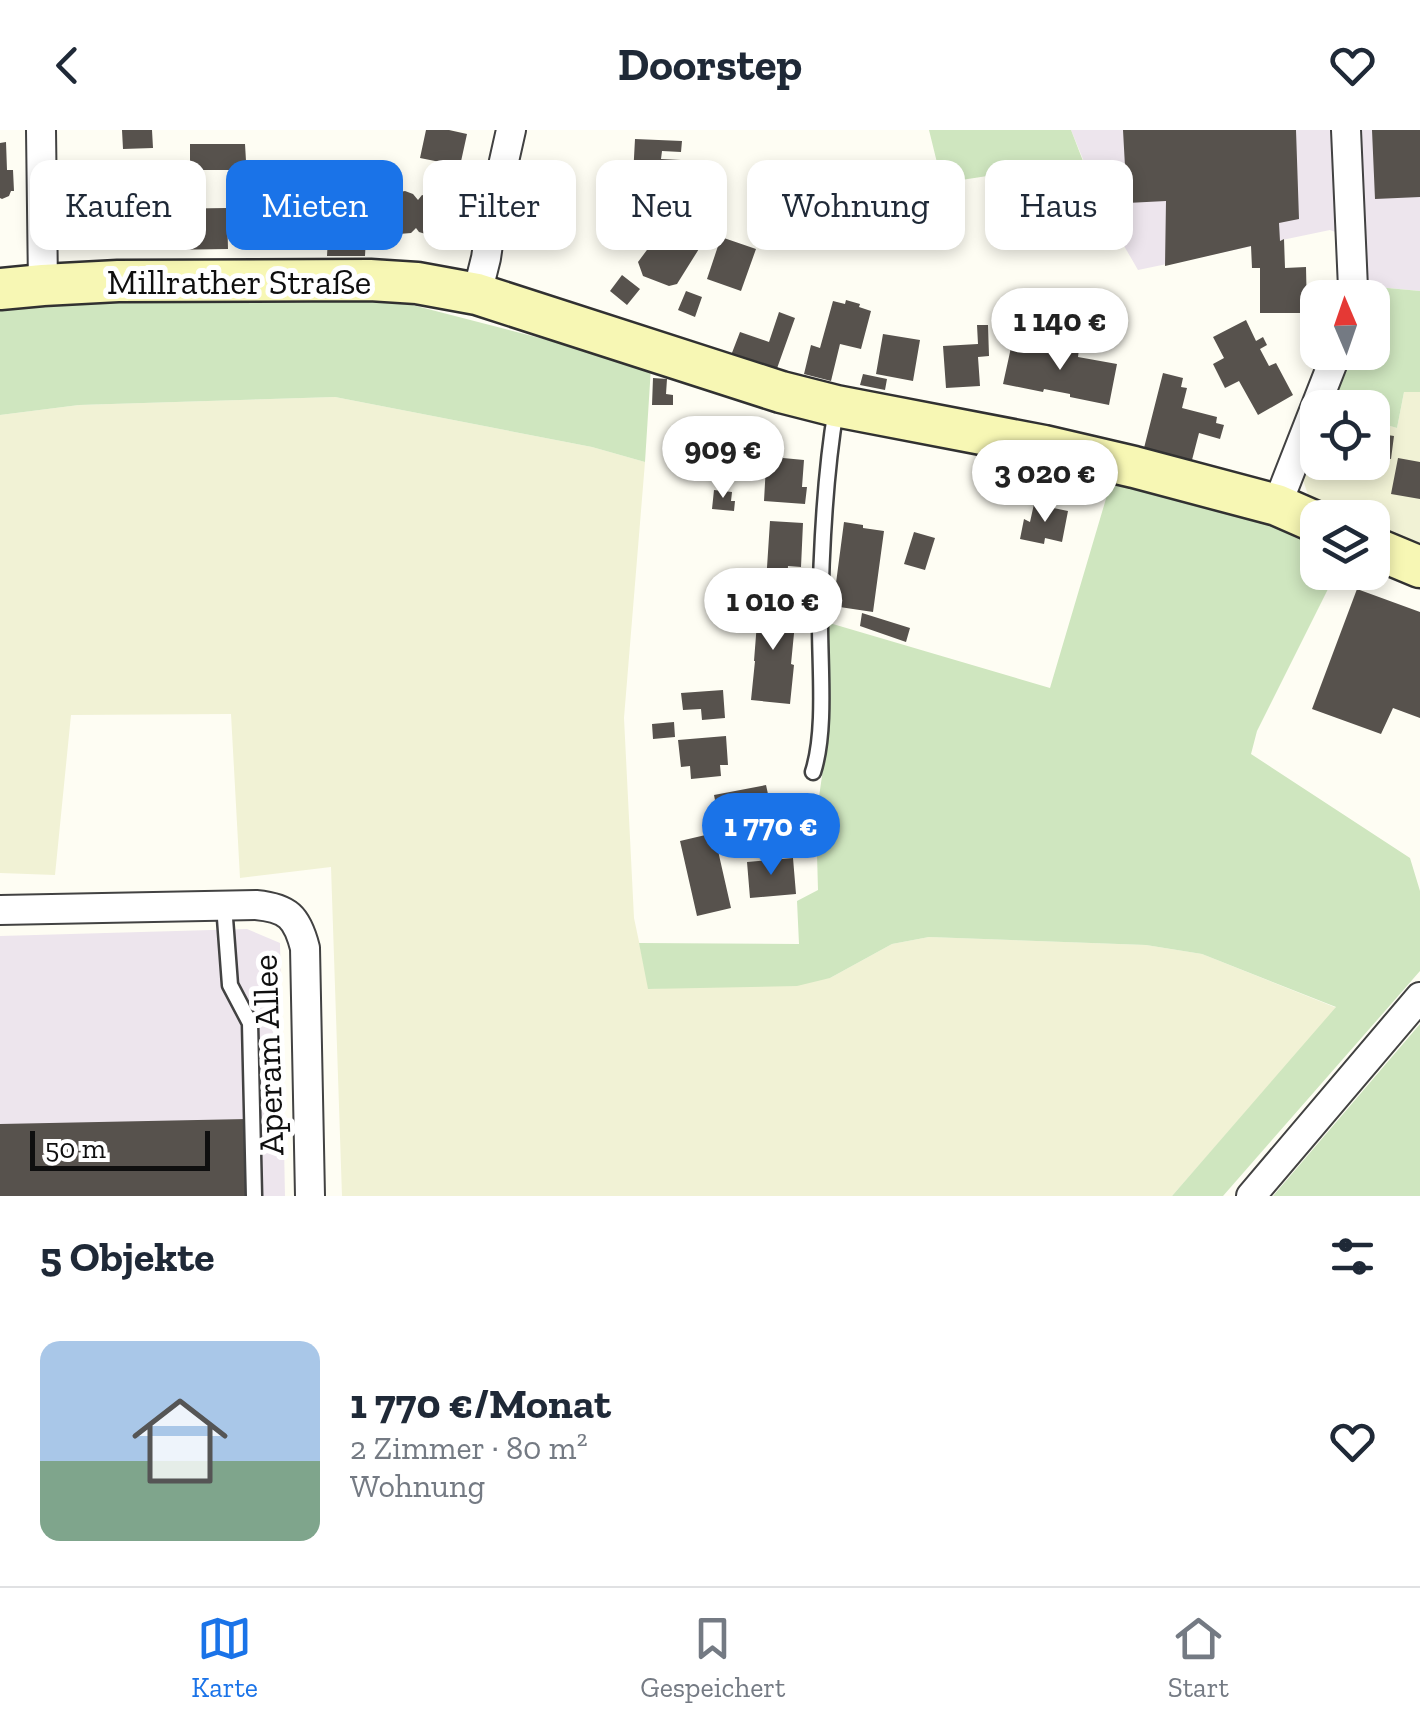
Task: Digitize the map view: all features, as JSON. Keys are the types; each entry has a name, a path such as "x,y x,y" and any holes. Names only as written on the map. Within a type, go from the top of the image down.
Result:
{"main road":[{"name":"Millrather Straße","path":"0,290 44,284 137,281 417,283 477,294 836,406 1038,445 1228,490 1300,515"},
{"path":"1390,554 1420,567"}],"street":[{"path":"41,130 44,284"},
{"path":"477,294 511,130"},
{"path":"1346,130 1353,280"},
{"path":"1277,505 1330,370"},
{"path":"0,910 224,905"},
{"name":"Aperam Allee","path":"224,905 274,907 290,914 300,929 305,948 310,1196"},
{"path":"1251,1196 1420,997"}],"lane":[{"path":"813,772 820,738 821,596 836,406"},
{"path":"224,905 230,985 250,1023 254,1196"}],"shaded area":[{"path":"1071,130 1420,130 1420,291 1390,288 1390,280 1366,280 1364,243 1330,230 1138,270 1126,250 1133,250 1133,160 1083,160"},
{"path":"247,929 280,943 285,1196 0,1196 0,936"}],"green space":[{"path":"929,130 1071,130 1083,160 985,160 985,176 965,179 965,160 936,160"},
{"path":"1390,288 1420,291 1420,392 1404,392 1397,428 1390,426 1390,390 1337,390 1345,370 1390,370"},
{"path":"134,299 397,301 651,367 645,462 592,447 335,397 79,405 0,415 0,308"},
{"path":"1404,392 1420,392 1420,543 1390,531 1390,500 1314,500 1309,498 1303,480 1390,480 1390,426 1397,428"},
{"path":"335,397 592,447 645,462 624,718 634,918 649,989 830,978 892,944 929,937 1146,945 1202,954 1337,1008 1172,1196 342,1196 331,867 240,878 231,714 71,715 55,875 0,873 0,415 79,405"},
{"path":"1113,475 1273,520 1300,533 1300,590 1328,590 1257,731 1251,754 1410,858 1420,891 1420,971 1223,1196 1172,1196 1336,1007 1202,954 1146,945 929,937 892,944 830,978 797,986 648,989 639,943 799,944 797,901 818,890 816,818 829,727 826,622 1050,688"},
{"path":"1420,1024 1420,1196 1273,1196"}],"building":[{"path":"122,130 152,130 153,148 123,149"},
{"path":"426,130 467,134 461,160 420,158"},
{"path":"1123,130 1296,130 1299,219 1279,223 1285,268 1306,267 1306,280 1300,280 1300,313 1260,313 1260,268 1252,268 1251,246 1165,266 1166,201 1133,203 1133,160 1125,160"},
{"path":"1372,130 1420,130 1420,197 1375,199"},
{"path":"635,139 682,141 681,152 662,151 661,159 681,160 634,160"},
{"path":"6,142 7,170 13,170 14,191 2,199 0,143"},
{"path":"190,144 245,144 246,160 226,160 226,170 206,170 206,160 190,160"},
{"path":"403,191 418,200 423,195 423,233 416,228 403,234"},
{"path":"206,208 226,208 226,249 206,249"},
{"path":"727,239 747,246 747,250 756,250 741,291 707,279 717,250 727,250"},
{"path":"327,250 365,250 365,256 327,256"},
{"path":"647,250 698,250 677,284 669,286 643,276 638,262"},
{"path":"622,275 640,289 627,305 610,291"},
{"path":"686,291 702,297 695,317 678,310"},
{"path":"846,300 871,311 861,349 840,344 831,381 804,374 811,345 820,348 833,301 845,304"},
{"path":"779,312 795,318 775,374 730,358 740,332 769,342"},
{"path":"1246,320 1256,341 1263,337 1267,345 1260,349 1269,366 1276,363 1293,395 1258,415 1239,381 1225,388 1213,364 1224,358 1213,337"},
{"path":"977,325 988,325 989,356 978,357 980,386 946,388 943,346 978,344"},
{"path":"883,334 920,340 913,381 876,374"},
{"path":"1012,343 1051,351 1052,344 1079,349 1078,357 1117,364 1109,405 1070,394 1003,384"},
{"path":"1163,373 1183,378 1181,387 1187,388 1182,408 1217,417 1216,423 1224,425 1220,439 1199,433 1192,460 1144,448"},
{"path":"863,374 887,379 885,390 860,385"},
{"path":"653,378 667,379 666,394 673,395 673,405 652,405"},
{"path":"767,447 783,448 783,458 804,460 805,504 764,501"},
{"path":"1398,458 1420,462 1420,499 1391,494"},
{"path":"714,490 732,492 734,511 712,509"},
{"path":"1034,504 1068,511 1062,542 1045,538 1044,544 1020,539 1024,519 1030,522"},
{"path":"770,521 803,523 801,567 788,566 787,583 766,583"},
{"path":"844,522 884,531 873,612 833,606"},
{"path":"914,532 935,538 925,570 904,564"},
{"path":"1357,590 1420,612 1420,718 1393,708 1381,734 1312,709"},
{"path":"757,597 782,599 781,611 796,613 790,704 751,700"},
{"path":"862,613 910,628 906,642 860,626"},
{"path":"723,690 725,718 702,720 701,709 683,710 681,693"},
{"path":"674,722 675,737 653,739 652,724"},
{"path":"726,736 728,765 720,765 721,776 691,779 690,766 681,767 678,740"},
{"path":"766,785 774,821 721,832 714,795"},
{"path":"714,833 731,908 697,916 680,841"},
{"path":"793,858 796,894 750,898 747,862"},
{"path":"247,1119 249,1196 0,1196 0,1124"}]}
